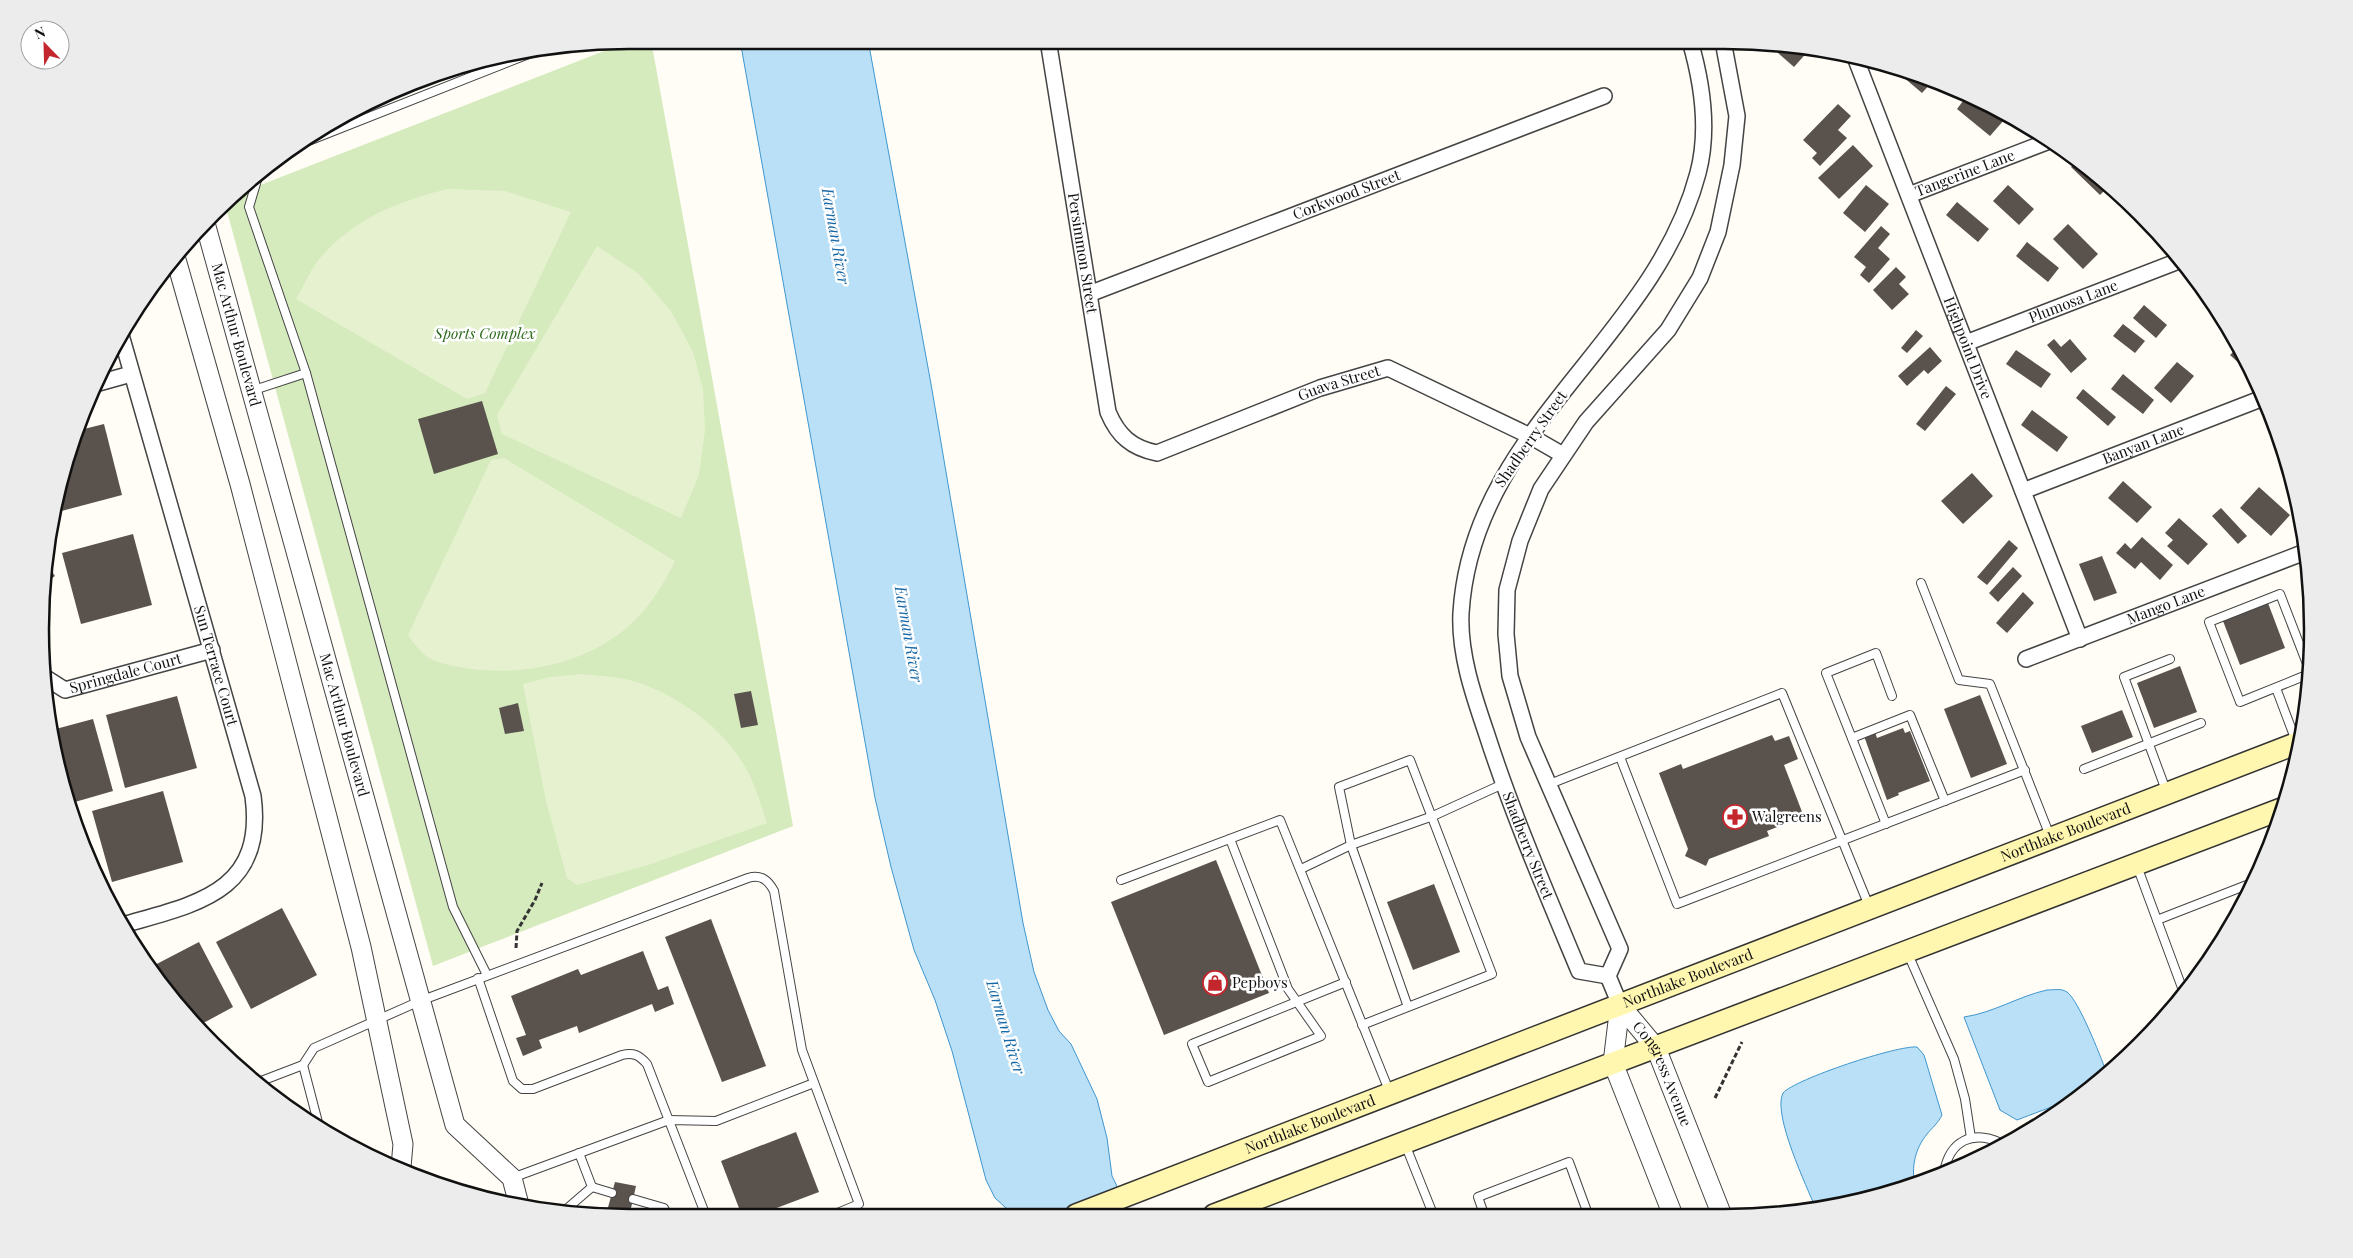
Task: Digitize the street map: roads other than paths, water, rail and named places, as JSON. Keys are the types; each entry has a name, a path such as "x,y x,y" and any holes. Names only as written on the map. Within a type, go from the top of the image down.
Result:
{"main road":[{"name":"Northlake Boulevard","path":"1091,1209 2292,744"},
{"path":"1230,1209 2274,812"}],"street":[{"name":"Persimmon Street","path":"1049,49 1108,412 1121,436 1144,450"},
{"name":"Shadberry Street","path":"1608,976 1579,971 1503,784 1474,696 1461,641 1461,612 1471,552 1489,501 1502,477 1530,436 1634,301 1665,254 1687,205 1698,171 1702,141 1700,91 1692,49"},
{"path":"1620,1005 1608,976 1620,949 1547,785 1528,737 1510,676 1506,634 1506,590 1520,541 1541,489 1586,422 1668,330 1700,278 1718,232 1732,165 1737,116 1724,49"},
{"name":"Highpoint Drive","path":"1858,65 2080,639"},
{"name":"Corkwood Street","path":"1089,294 1604,96"},
{"name":"Tangerine Lane","path":"1908,195 2041,144"},
{"name":"Mac Arthur Boulevard","path":"207,231 455,1125 512,1178"},
{"name":"Plumosa Lane","path":"1966,343 2174,263"},
{"path":"177,266 243,493 361,947 375,1022 403,1144 401,1162"},
{"name":"Sun Terrace Court","path":"123,344 253,796 255,824 250,848 234,877 214,894 190,905 129,923"},
{"name":"Guava Street","path":"1144,450 1157,453 1320,388 1388,368 1530,436 1563,456"},
{"path":"105,381 132,374"},
{"name":"Banyan Lane","path":"2023,491 2257,401"},
{"name":"Mango Lane","path":"2026,659 2299,555"},
{"name":"Springdale Court","path":"51,681 66,690 212,650"},
{"name":"Congress Avenue","path":"1620,1005 1656,1048 1719,1209"},
{"name":"Congress Avenue","path":"1620,1005 1613,1063 1670,1209"},
{"path":"512,1178 518,1198"}],"lane":[{"path":"331,132 487,67"},
{"path":"254,186 249,206 306,373 453,907 474,945 487,975"},
{"path":"251,392 306,373"},
{"path":"1921,583 1959,680 1990,684 2051,838"},
{"path":"2302,677 2240,702 2209,622 2280,594 2303,654"},
{"path":"1886,824 1826,673 1876,653 1892,696"},
{"path":"2167,793 2124,677 2170,659"},
{"path":"2276,688 2294,733"},
{"path":"1547,785 1782,693 1870,909"},
{"path":"1852,738 1910,715 1945,801"},
{"path":"2084,769 2201,723"},
{"path":"1620,757 1677,904 2025,770"},
{"path":"1362,1025 1408,1007 1492,974 1410,760 1339,787 1351,845 1408,1007"},
{"path":"1301,869 1351,845 1433,816 1503,784"},
{"path":"1121,880 1280,820 1390,1095"},
{"path":"1230,839 1288,989 1297,1002 1321,1036 1208,1082 1192,1044 1297,1002 1346,982"},
{"path":"2136,865 2181,985"},
{"path":"264,1080 303,1065 314,1048 420,1001 748,878 762,877 770,883 774,891 802,1050 859,1204 847,1209"},
{"path":"2157,920 2244,886"},
{"path":"1907,952 1954,1059 1965,1099 1972,1138"},
{"path":"478,978 516,1085 522,1089 533,1089 622,1055 635,1054 647,1064 703,1209"},
{"path":"303,1065 317,1117"},
{"path":"512,1178 669,1120 716,1121 814,1084"},
{"path":"1945,1165 1946,1158 1957,1145 1972,1138 1988,1138 1996,1141"},
{"path":"1404,1142 1431,1209"},
{"path":"579,1153 592,1187"},
{"path":"1482,1209 1478,1197 1569,1162 1586,1209"},
{"path":"592,1187 612,1193"},
{"path":"570,1206 592,1187"},
{"path":"633,1199 664,1209"}],"water":[{"name":"Earman River","path":"742,49 870,49 931,384 1023,923 1034,972 1048,1010 1059,1031 1071,1044 1097,1099 1107,1138 1112,1176 1128,1209 1006,1209 995,1198 986,1180 952,1051 935,1000 914,950 891,867 875,798"},
{"path":"2047,990 2062,990 2072,997 2089,1029 2104,1067 2052,1107 2017,1120 2000,1110 1964,1017 1985,1012"},
{"path":"1917,1047 1924,1055 1942,1115 1927,1134 1917,1152 1914,1177 1874,1189 1813,1202 1786,1133 1782,1117 1781,1103 1783,1093 1806,1080 1847,1064 1906,1048"}],"place":[{"name":"Walgreens","path":"1735,817"},
{"name":"Pepboys","path":"1215,983"}],"park label":[{"name":"Sports Complex","path":"485,334"}]}
